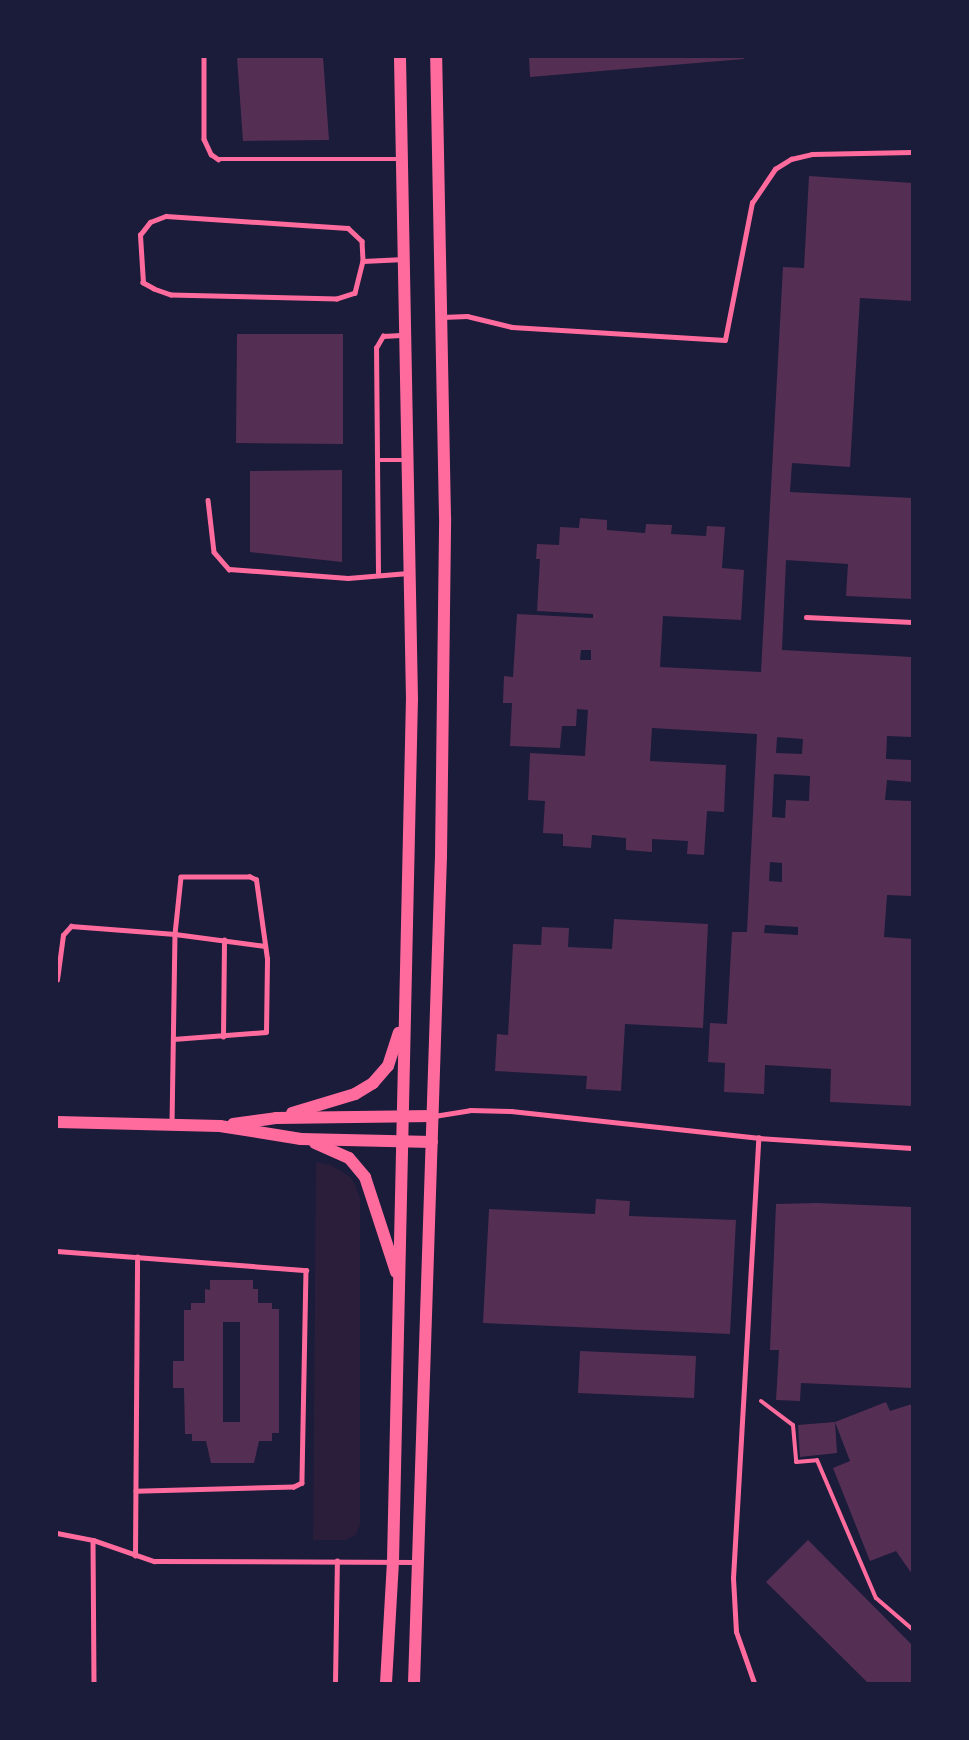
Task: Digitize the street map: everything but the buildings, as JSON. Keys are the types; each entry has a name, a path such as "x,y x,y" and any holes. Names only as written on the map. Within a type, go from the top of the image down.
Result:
{"main road":[{"path":"386,1683 393,1561 406,1003 411,573 400,57"},
{"path":"414,1683 421,1562 441,857 445,529 436,57"},
{"path":"276,1118 333,1101 373,1083 388,1066 406,1003"},
{"path":"220,1126 276,1118 433,1116"},
{"path":"57,1122 220,1126 300,1138 432,1142"},
{"path":"300,1138 339,1151 365,1177 399,1284"}],"lane":[{"path":"204,57 204,139 211,154 218,159 402,159"},
{"path":"440,317 467,316 503,326 725,340 752,203 775,169 791,159 812,154 912,152"},
{"path":"166,216 348,228 362,241 363,261 355,294 337,299 171,295 143,283 141,235 150,222 166,216"},
{"path":"363,261 404,259"},
{"path":"378,573 377,344 383,336 406,335"},
{"path":"377,460 410,460"},
{"path":"208,500 214,552 229,569 348,578 378,573 411,573"},
{"path":"806,617 912,622"},
{"path":"172,1124 173,1039 175,934 181,877 249,877 259,886 265,946 266,1032 173,1039"},
{"path":"57,980 63,935 70,926 175,934 265,946"},
{"path":"223,1037 224,940"},
{"path":"433,1116 470,1110 510,1111 758,1138 912,1148"},
{"path":"754,1683 736,1632 733,1578 758,1138"},
{"path":"57,1251 306,1270 302,1482 294,1487 136,1491"},
{"path":"135,1556 137,1257"},
{"path":"57,1533 93,1540 154,1561 421,1562"},
{"path":"93,1540 94,1683"},
{"path":"335,1683 337,1561"}],"path":[{"path":"744,1393 764,1402 793,1425 796,1462 818,1460 876,1598 912,1629"}],"shaded area":[{"path":"316,1162 331,1165 352,1178 360,1198 360,1524 356,1535 346,1540 313,1540"}]}
